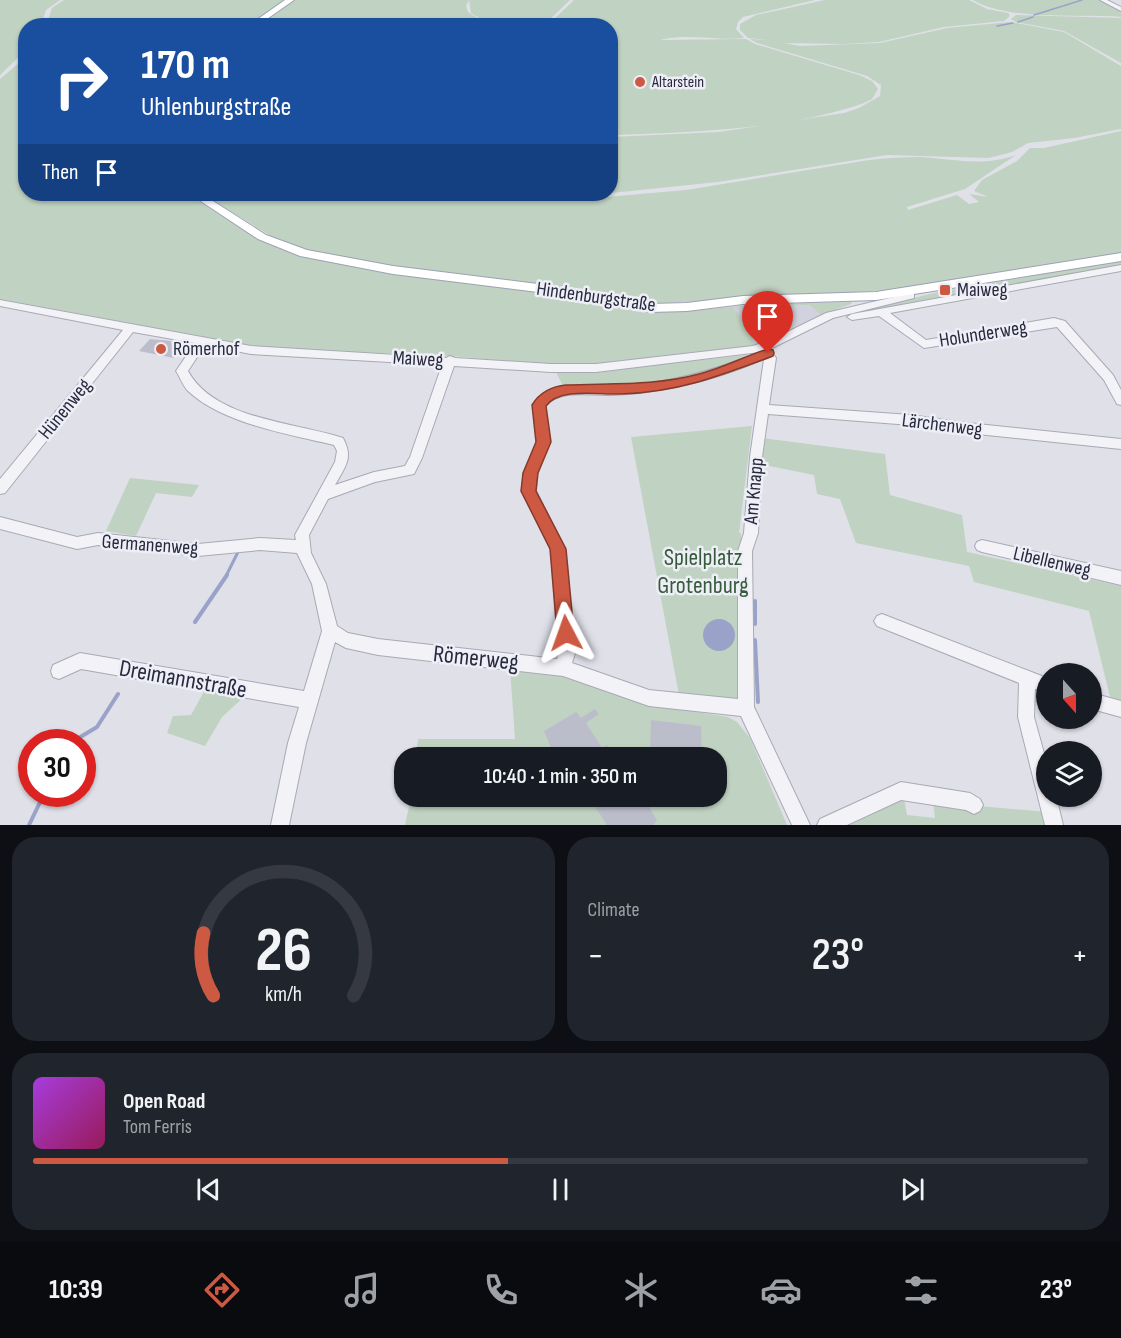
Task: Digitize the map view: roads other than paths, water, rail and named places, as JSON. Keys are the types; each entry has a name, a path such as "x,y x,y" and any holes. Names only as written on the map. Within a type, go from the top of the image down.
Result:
{"main road":[{"path":"263,18 290,0"},
{"name":"Hindenburgstraße","path":"206,201 262,237 304,253 393,270 546,289 632,306 687,307 743,300 842,298 909,292 1121,257"}],"street":[{"path":"1103,0 1121,9"},
{"name":"Maiweg","path":"830,315 841,318 881,312 1121,268"},
{"name":"Maiweg","path":"0,303 251,350 450,360 551,368 596,368 766,350 830,315 900,299 910,296 909,292"},
{"name":"Holunderweg","path":"881,312 924,344 1054,322 1060,324 1109,378 1121,401"},
{"name":"Hünenweg","path":"0,489 130,328"},
{"path":"202,342 182,371 187,385 203,398 226,411 339,441 343,451 341,462 326,494 302,535 303,547 319,584 330,631 297,743 279,825"},
{"path":"563,668 567,653 558,549 529,491 531,473 543,442 539,405 546,397 563,390 672,385 702,378 766,350"},
{"name":"Am Knapp","path":"746,708 745,551 751,532 756,457 770,358 766,350"},
{"path":"326,494 374,477 409,470 416,458 450,360"},
{"name":"Lärchenweg","path":"764,410 911,420 1121,444"},
{"name":"Germanenweg","path":"0,524 76,543 98,539 198,550 260,544 303,547"},
{"name":"Libellenweg","path":"982,546 1121,578"},
{"path":"882,621 1036,683"},
{"name":"Römerweg","path":"330,631 346,639 378,647 563,668 650,698 746,708"},
{"name":"Dreimannstraße","path":"59,671 80,661 309,700"},
{"path":"1027,680 1026,717 1054,825"},
{"path":"1102,704 1121,709"},
{"path":"746,708 801,825"},
{"path":"826,825 901,791 970,802 974,805"}],"water":[{"path":"719,619 730,624 735,635 730,646 719,651 708,646 703,635 708,624"}],"waterway":[{"path":"1034,15 1082,0"},
{"path":"1018,22 1033,17"},
{"path":"997,26 1013,23"},
{"path":"226,576 238,552"},
{"path":"195,622 227,575"},
{"path":"755,601 755,624"},
{"path":"755,640 758,702"},
{"path":"94,729 118,694"},
{"path":"29,825 38,807"}],"place":[{"name":"Altarstein","path":"640,82"},
{"name":"Maiweg","path":"945,290"},
{"name":"Römerhof","path":"161,349"}],"park label":[{"name":"Spielplatz Grotenburg","path":"703,571"}]}
